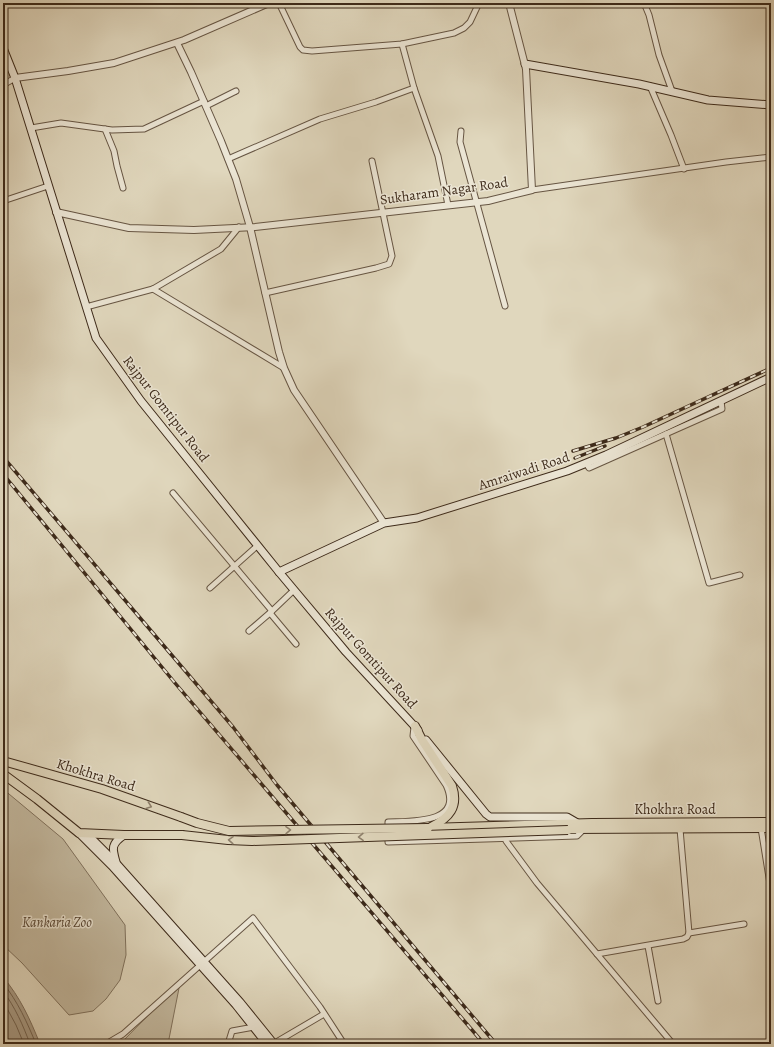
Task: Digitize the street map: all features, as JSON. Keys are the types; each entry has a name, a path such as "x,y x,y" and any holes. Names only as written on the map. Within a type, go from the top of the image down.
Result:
{"main road":[{"name":"Rajpur Gomtipur Road","path":"3,48 15,78 96,338 140,401 257,546 346,652 415,726 486,814 490,817 567,817 584,827"},
{"path":"525,64 650,86 708,100 771,105"},
{"name":"Amraiwadi Road","path":"279,572 384,523 417,518 567,471 771,378"},
{"path":"415,726 422,740 447,776 455,794 454,806 450,813 439,823 428,828"},
{"name":"Khokhra Road","path":"3,768 18,766 102,790 197,823 229,830 568,827 680,829 771,828"},
{"path":"3,768 78,833 112,866 240,1002 274,1044"},
{"path":"3,768 46,800 87,834 116,863 202,963 267,1044"},
{"name":"Khokhra Road","path":"584,827 771,822"},
{"path":"78,833 124,836 182,835 252,841 568,827"},
{"path":"116,863 113,846 116,841 124,836"}],"street":[{"path":"3,85 15,78 114,63 177,43 269,3"},
{"path":"279,3 300,47 303,50 402,44 454,33 464,28 470,22 479,3"},
{"path":"509,3 526,69 532,190 771,157"},
{"path":"644,3 649,15 659,55 672,91"},
{"path":"177,43 228,159 250,227 284,368 294,390 384,523"},
{"path":"402,44 414,88 438,156 448,205"},
{"path":"650,86 684,169"},
{"path":"228,159 320,119 376,102 414,88"},
{"path":"31,128 61,123 112,130 144,129 236,91"},
{"path":"105,129 114,151 116,166 123,188"},
{"path":"461,131 460,142 505,306"},
{"path":"265,293 389,264 392,256 372,161"},
{"path":"3,201 48,186"},
{"name":"Sukharam Nagar Road","path":"56,212 129,228 194,230 250,227 488,201 532,190"},
{"path":"86,307 153,289 221,249 239,227"},
{"path":"153,289 284,368"},
{"path":"586,463 589,468 722,409 721,401"},
{"path":"666,434 709,583 740,574"},
{"path":"173,492 296,644"},
{"path":"210,588 257,546"},
{"path":"249,631 294,590"},
{"path":"415,726 413,736 446,785 450,792 450,800 443,814 434,818 388,822 388,842 577,836 584,827"},
{"path":"761,828 771,890"},
{"path":"597,954 648,946 687,937 689,932 680,829"},
{"path":"506,841 537,883 673,1044"},
{"path":"106,1044 122,1034 252,918 324,1014 344,1044"},
{"path":"689,932 744,924"},
{"path":"648,946 658,1001"},
{"path":"274,1044 324,1014"},
{"path":"228,1044 232,1031 254,1027"}],"green space":[{"name":"Kankaria Zoo","path":"3,789 63,839 125,925 126,955 120,980 106,999 93,1011 69,1015 22,963 3,945"},
{"path":"180,983 168,1044 120,1044"}],"water":[{"path":"3,977 15,992 40,1044 3,1044"}],"railway":[{"path":"573,451 616,438 643,427 771,368"},
{"path":"575,458 605,446"},
{"path":"3,457 233,727 277,785 496,1044"},
{"path":"3,474 175,683 484,1044"}]}
